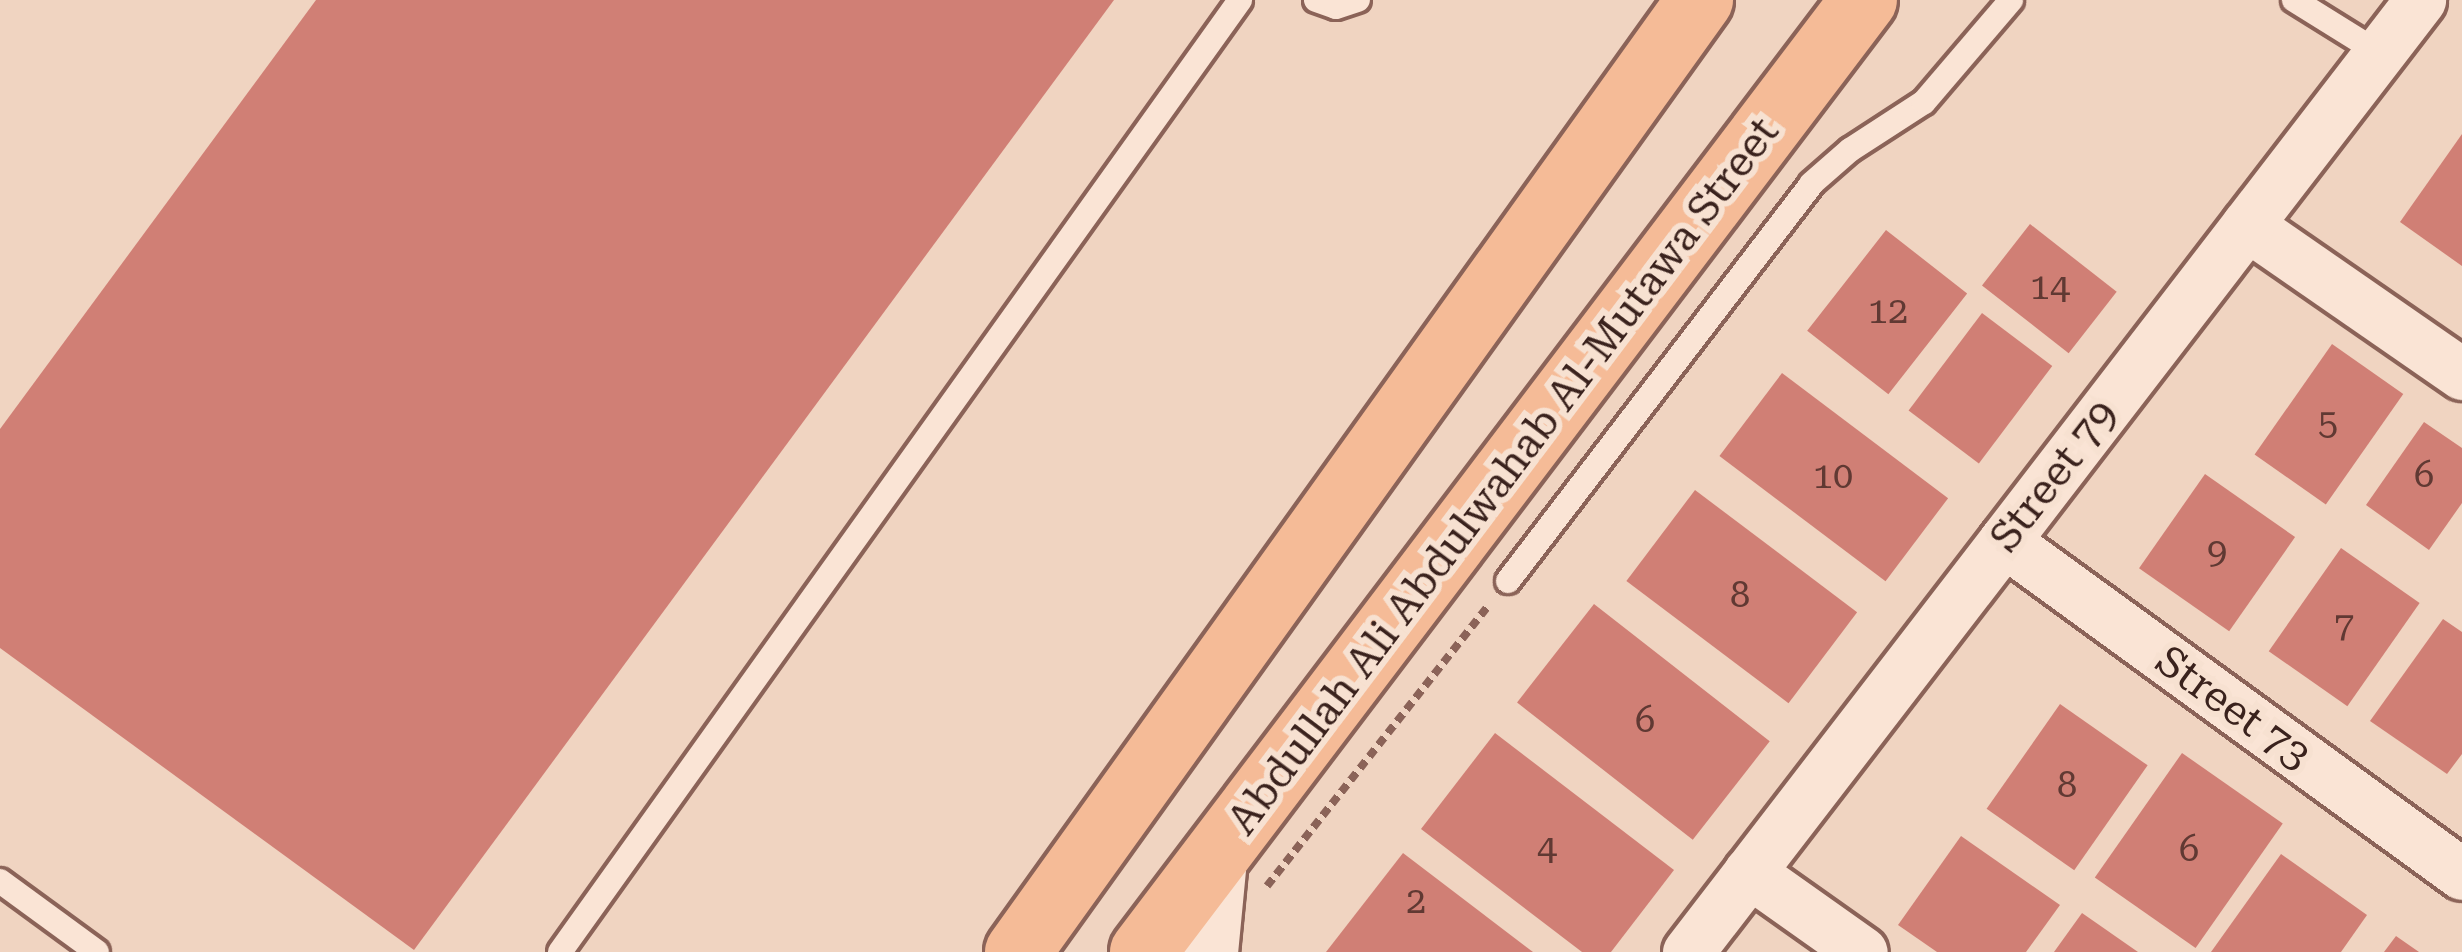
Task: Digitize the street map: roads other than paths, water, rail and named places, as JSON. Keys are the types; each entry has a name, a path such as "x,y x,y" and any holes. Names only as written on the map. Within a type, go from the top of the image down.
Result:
{"main road":[{"path":"1018,952 1700,0"},
{"name":"Abdullah Ali Abdulwahab Al-Mutawa Street","path":"1143,952 1237,877 1864,0"}],"street":[{"name":"Street 79","path":"1688,952 2420,0"},
{"path":"2247,225 2462,374"},
{"name":"Street 73","path":"2004,541 2462,874"},
{"path":"1749,872 1862,952"},
{"path":"1206,952 1237,877"}],"lane":[{"path":"560,952 1240,0"},
{"path":"1316,0 1336,7 1358,0"},
{"path":"1508,581 1810,184 1850,150 1924,102 2011,0"},
{"path":"2294,0 2379,53"},
{"path":"0,881 97,952"}]}
